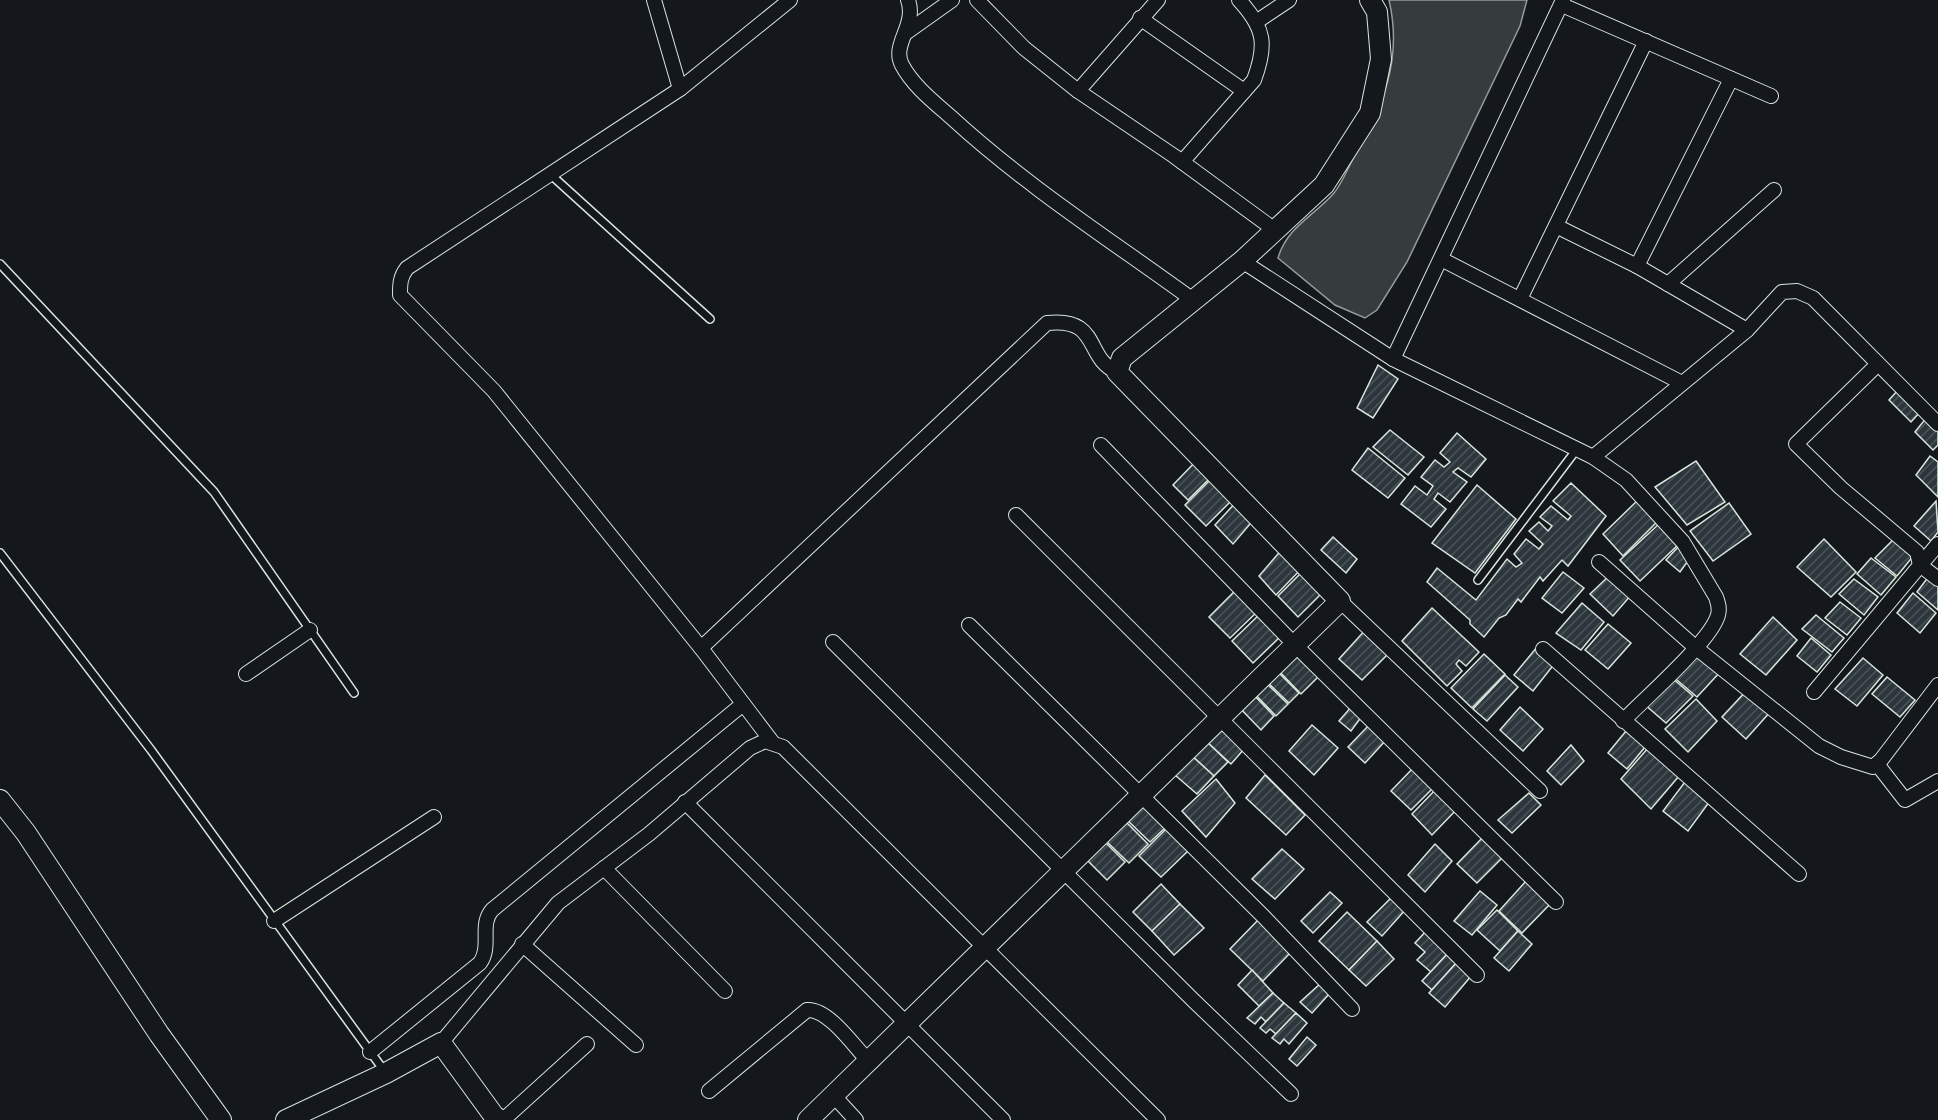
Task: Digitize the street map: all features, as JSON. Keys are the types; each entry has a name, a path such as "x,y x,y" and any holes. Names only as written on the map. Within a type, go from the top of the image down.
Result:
{"street":[{"path":"654,0 680,89"},
{"path":"773,743 701,648 494,391 400,295 401,276 407,268 680,89 790,0"},
{"path":"908,0 911,9 908,32"},
{"path":"952,0 908,32 899,46 901,63 933,102 983,147 1193,300"},
{"path":"977,0 1024,48 1078,91 1182,162 1275,230"},
{"path":"1078,91 1158,0"},
{"path":"1182,162 1254,80 1263,54 1263,40 1256,22 1239,0"},
{"path":"1256,22 1289,0"},
{"path":"1117,372 1122,358 1242,261 1324,185 1370,113 1381,58 1377,12 1370,0"},
{"path":"1393,359 1563,2 1771,96"},
{"path":"1140,18 1244,92"},
{"path":"1520,299 1646,41"},
{"path":"1637,266 1731,78"},
{"path":"1668,284 1774,190"},
{"path":"1556,226 1637,266 1747,330"},
{"path":"1441,259 1682,383"},
{"path":"1242,261 1393,359 1593,457 1626,480 1683,542 1716,597 1719,606 1718,616 1695,647 1623,721"},
{"path":"1593,457 1747,330 1782,292 1797,291 1813,298 1938,424"},
{"path":"701,648 1047,323 1070,323 1090,337 1100,360 1117,372 1340,601 1540,791"},
{"path":"1878,364 1796,444 1841,488 1917,552 1920,565 1938,579"},
{"path":"1101,445 1295,645 1556,902"},
{"path":"1016,515 1477,975"},
{"path":"1814,692 1938,544"},
{"path":"1599,562 1695,647 1819,746 1867,767 1877,764 1938,685"},
{"path":"808,1120 1340,601"},
{"path":"969,625 1140,797 1263,916 1352,1009"},
{"path":"246,674 310,630"},
{"path":"833,642 1291,1094"},
{"path":"1543,649 1799,874"},
{"path":"370,1052 480,963 488,948 486,924 487,916 492,910 743,704"},
{"path":"286,1120 386,1073 441,1043 558,903 757,743 765,741 783,747 1158,1120"},
{"path":"1877,764 1905,800 1938,781"},
{"path":"0,800 26,833 159,1034 221,1120"},
{"path":"685,802 1004,1120"},
{"path":"274,921 434,817"},
{"path":"604,868 725,991"},
{"path":"522,944 636,1045"},
{"path":"709,1091 807,1010 825,1014 869,1062"},
{"path":"441,1043 494,1116 502,1120 587,1044"},
{"path":"834,1096 856,1120"}],"lane":[{"path":"549,173 710,320"},
{"path":"0,264 214,492 354,693"},
{"path":"1478,580 1577,449"},
{"path":"0,553 60,628 386,1073"}],"shaded area":[{"path":"1389,0 1527,0 1520,26 1407,262 1377,310 1365,318 1335,305 1278,258 1282,247 1294,230 1337,189 1374,119 1388,82 1392,62 1393,22"}],"building":[{"path":"1378,365 1398,379 1373,418 1357,408"},
{"path":"1899,389 1921,411 1911,422 1889,400"},
{"path":"1927,417 1938,428 1938,445 1933,450 1915,432"},
{"path":"1390,430 1424,457 1408,475 1373,447"},
{"path":"1457,433 1486,459 1471,477 1458,468 1453,472 1467,482 1450,502 1438,493 1434,499 1446,509 1431,527 1401,504 1415,486 1427,495 1433,486 1421,477 1435,460 1444,467 1450,462 1440,453"},
{"path":"1368,448 1405,478 1388,498 1352,470"},
{"path":"1930,456 1938,462 1938,497 1916,475"},
{"path":"1199,458 1214,474 1188,500 1173,485"},
{"path":"1696,461 1725,502 1687,525 1655,487"},
{"path":"1215,475 1236,496 1206,526 1185,505"},
{"path":"1571,483 1606,516 1568,566 1562,560 1543,581 1540,577 1521,602 1518,599 1484,637 1470,624 1470,620 1427,582 1437,568 1476,600 1507,559 1516,567 1522,563 1514,554 1526,539 1539,549 1543,544 1529,531 1539,522 1548,531 1552,526 1540,517 1551,506 1568,520 1571,516 1553,501"},
{"path":"1477,485 1516,519 1475,573 1432,543"},
{"path":"1239,499 1256,517 1233,544 1215,525"},
{"path":"1639,499 1658,521 1623,556 1603,534"},
{"path":"1936,501 1938,532 1931,541 1914,526"},
{"path":"1729,503 1751,534 1713,561 1690,531"},
{"path":"1660,523 1679,544 1640,581 1620,560"},
{"path":"1333,537 1357,559 1346,573 1321,550"},
{"path":"1824,539 1856,572 1831,597 1797,567"},
{"path":"1894,539 1914,555 1897,576 1875,558"},
{"path":"1680,545 1690,558 1680,572 1666,560"},
{"path":"1284,547 1303,567 1276,595 1259,576"},
{"path":"1871,558 1896,577 1881,595 1857,574"},
{"path":"1305,569 1325,590 1298,617 1278,596"},
{"path":"1563,572 1584,588 1562,613 1542,598"},
{"path":"1610,575 1631,595 1613,616 1590,594"},
{"path":"1929,576 1938,583 1938,610 1917,592"},
{"path":"1854,579 1878,597 1864,615 1839,594"},
{"path":"1239,587 1258,611 1230,638 1209,617"},
{"path":"1913,593 1936,613 1920,633 1897,613"},
{"path":"1840,602 1861,618 1847,635 1825,618"},
{"path":"1582,603 1604,622 1581,650 1556,633"},
{"path":"1432,608 1479,652 1466,666 1459,660 1456,664 1462,671 1447,686 1402,641"},
{"path":"1261,613 1282,635 1253,663 1232,641"},
{"path":"1816,615 1844,638 1832,652 1802,629"},
{"path":"1773,617 1797,640 1766,675 1740,654"},
{"path":"1608,624 1631,643 1608,669 1585,650"},
{"path":"1367,628 1391,651 1362,680 1339,659"},
{"path":"1811,638 1831,655 1817,672 1797,656"},
{"path":"1537,647 1555,663 1533,691 1514,675"},
{"path":"1296,649 1321,674 1301,694 1276,668"},
{"path":"1696,650 1721,671 1697,697 1671,675"},
{"path":"1484,654 1505,674 1472,708 1451,688"},
{"path":"1863,658 1883,675 1857,706 1835,689"},
{"path":"1275,669 1299,693 1289,703 1264,679"},
{"path":"1505,675 1518,687 1487,721 1473,709"},
{"path":"1671,677 1693,696 1666,723 1644,704"},
{"path":"1887,677 1915,700 1900,717 1872,694"},
{"path":"1263,680 1288,704 1276,716 1252,691"},
{"path":"1747,690 1771,711 1746,739 1722,717"},
{"path":"1251,692 1274,716 1261,730 1237,705"},
{"path":"1696,699 1717,721 1688,752 1665,729"},
{"path":"1352,706 1362,716 1351,731 1339,721"},
{"path":"1520,707 1543,729 1523,751 1500,730"},
{"path":"1370,724 1386,740 1365,763 1348,747"},
{"path":"1220,725 1244,749 1231,764 1206,741"},
{"path":"1312,725 1338,748 1314,775 1289,751"},
{"path":"1626,731 1645,747 1627,769 1608,753"},
{"path":"1206,741 1228,762 1214,776 1191,755"},
{"path":"1571,745 1584,761 1561,785 1547,771"},
{"path":"1648,748 1679,776 1651,809 1621,779"},
{"path":"1191,755 1214,776 1197,794 1175,775"},
{"path":"1415,766 1435,786 1411,810 1391,791"},
{"path":"1265,775 1305,815 1286,835 1246,798"},
{"path":"1216,779 1235,803 1206,837 1182,811"},
{"path":"1685,782 1710,801 1688,831 1663,811"},
{"path":"1437,788 1458,808 1432,835 1412,814"},
{"path":"1529,793 1541,805 1512,833 1498,820"},
{"path":"1143,803 1166,827 1150,842 1126,819"},
{"path":"1125,821 1148,844 1129,863 1105,840"},
{"path":"1167,828 1189,850 1161,877 1139,856"},
{"path":"1485,835 1505,855 1477,883 1457,864"},
{"path":"1104,841 1125,862 1107,880 1086,859"},
{"path":"1435,844 1452,861 1425,892 1408,875"},
{"path":"1282,849 1304,869 1275,899 1252,879"},
{"path":"1528,879 1552,902 1522,933 1499,911"},
{"path":"1161,884 1180,904 1152,931 1133,912"},
{"path":"1480,891 1497,905 1472,935 1454,921"},
{"path":"1330,892 1342,903 1313,933 1301,921"},
{"path":"1392,897 1406,909 1382,936 1367,922"},
{"path":"1180,904 1204,928 1174,955 1152,931"},
{"path":"1497,910 1518,931 1500,951 1477,930"},
{"path":"1347,912 1377,941 1349,970 1319,941"},
{"path":"1259,919 1291,952 1263,981 1230,949"},
{"path":"1427,930 1449,952 1431,972 1417,960 1425,952 1415,943"},
{"path":"1518,931 1532,944 1509,971 1494,958"},
{"path":"1377,941 1394,959 1366,986 1349,970"},
{"path":"1449,952 1458,961 1432,990 1422,981"},
{"path":"1458,961 1472,975 1445,1007 1429,993"},
{"path":"1252,970 1273,993 1259,1006 1238,985"},
{"path":"1321,983 1330,993 1312,1013 1300,1002"},
{"path":"1273,993 1284,1003 1266,1022 1261,1017 1255,1024 1247,1018"},
{"path":"1284,1003 1296,1013 1276,1034 1270,1029 1266,1033 1260,1028"},
{"path":"1296,1013 1307,1023 1289,1044 1284,1039 1280,1044 1272,1038"},
{"path":"1307,1037 1316,1045 1297,1066 1289,1059"}]}
